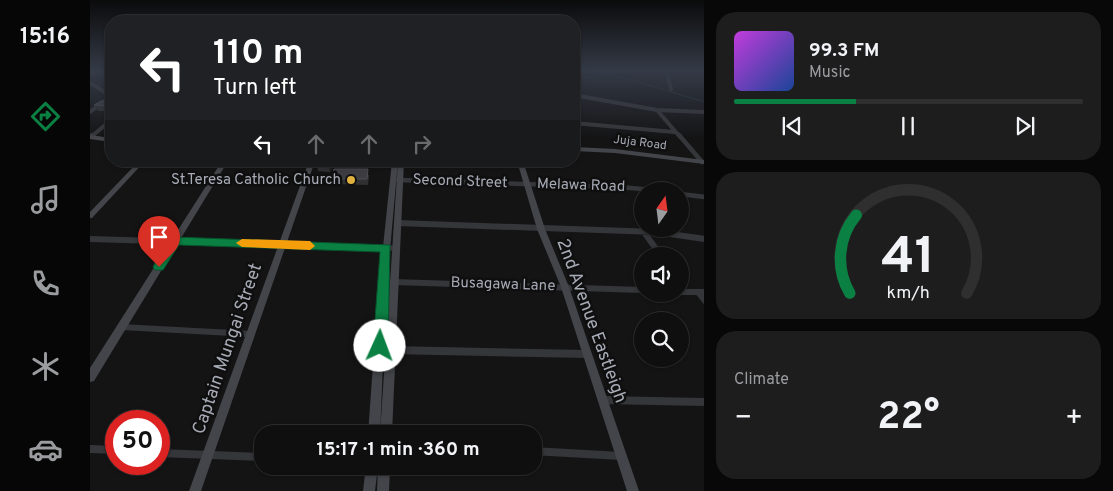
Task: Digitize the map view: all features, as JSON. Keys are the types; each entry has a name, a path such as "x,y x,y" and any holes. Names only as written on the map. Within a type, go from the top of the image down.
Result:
{"street":[{"path":"580,97 657,110 704,112"},
{"path":"90,112 105,101"},
{"path":"657,110 674,132 704,163"},
{"path":"580,124 674,132"},
{"path":"91,140 105,126"},
{"path":"91,140 105,140"},
{"name":"Juja Road","path":"580,149 615,151 704,163"},
{"path":"90,216 136,167"},
{"path":"90,378 222,167"},
{"name":"Captain Mungai Street","path":"195,491 310,167"},
{"path":"386,425 393,282 390,248 397,223 395,167"},
{"path":"375,425 396,180 399,167"},
{"name":"2nd Avenue Eastleigh","path":"522,167 541,229 565,287 632,491"},
{"name":"Second Street","path":"396,180 527,184"},
{"name":"Melawa Road","path":"527,184 634,188"},
{"path":"689,195 704,197"},
{"path":"397,223 634,232"},
{"path":"689,238 704,240"},
{"path":"90,239 390,248"},
{"name":"Busagawa Lane","path":"393,282 634,290"},
{"path":"701,292 704,301"},
{"path":"121,327 251,334"},
{"path":"389,350 587,354"},
{"path":"603,400 704,402"},
{"path":"90,449 105,450"},
{"path":"542,452 620,456"},
{"path":"170,453 254,457"},
{"path":"369,491 371,475"},
{"path":"383,491 384,475"}],"building":[{"path":"101,101 105,101 105,106 94,105"},
{"path":"334,169 368,169 367,179 332,179"}],"waterway":[{"path":"674,93 704,102"}],"slow traffic":[{"path":"242,243 310,246"}],"place":[{"name":"St.Teresa Catholic Church","path":"351,180"}],"route":[{"path":"159,267 175,241 386,248 380,346"}]}
